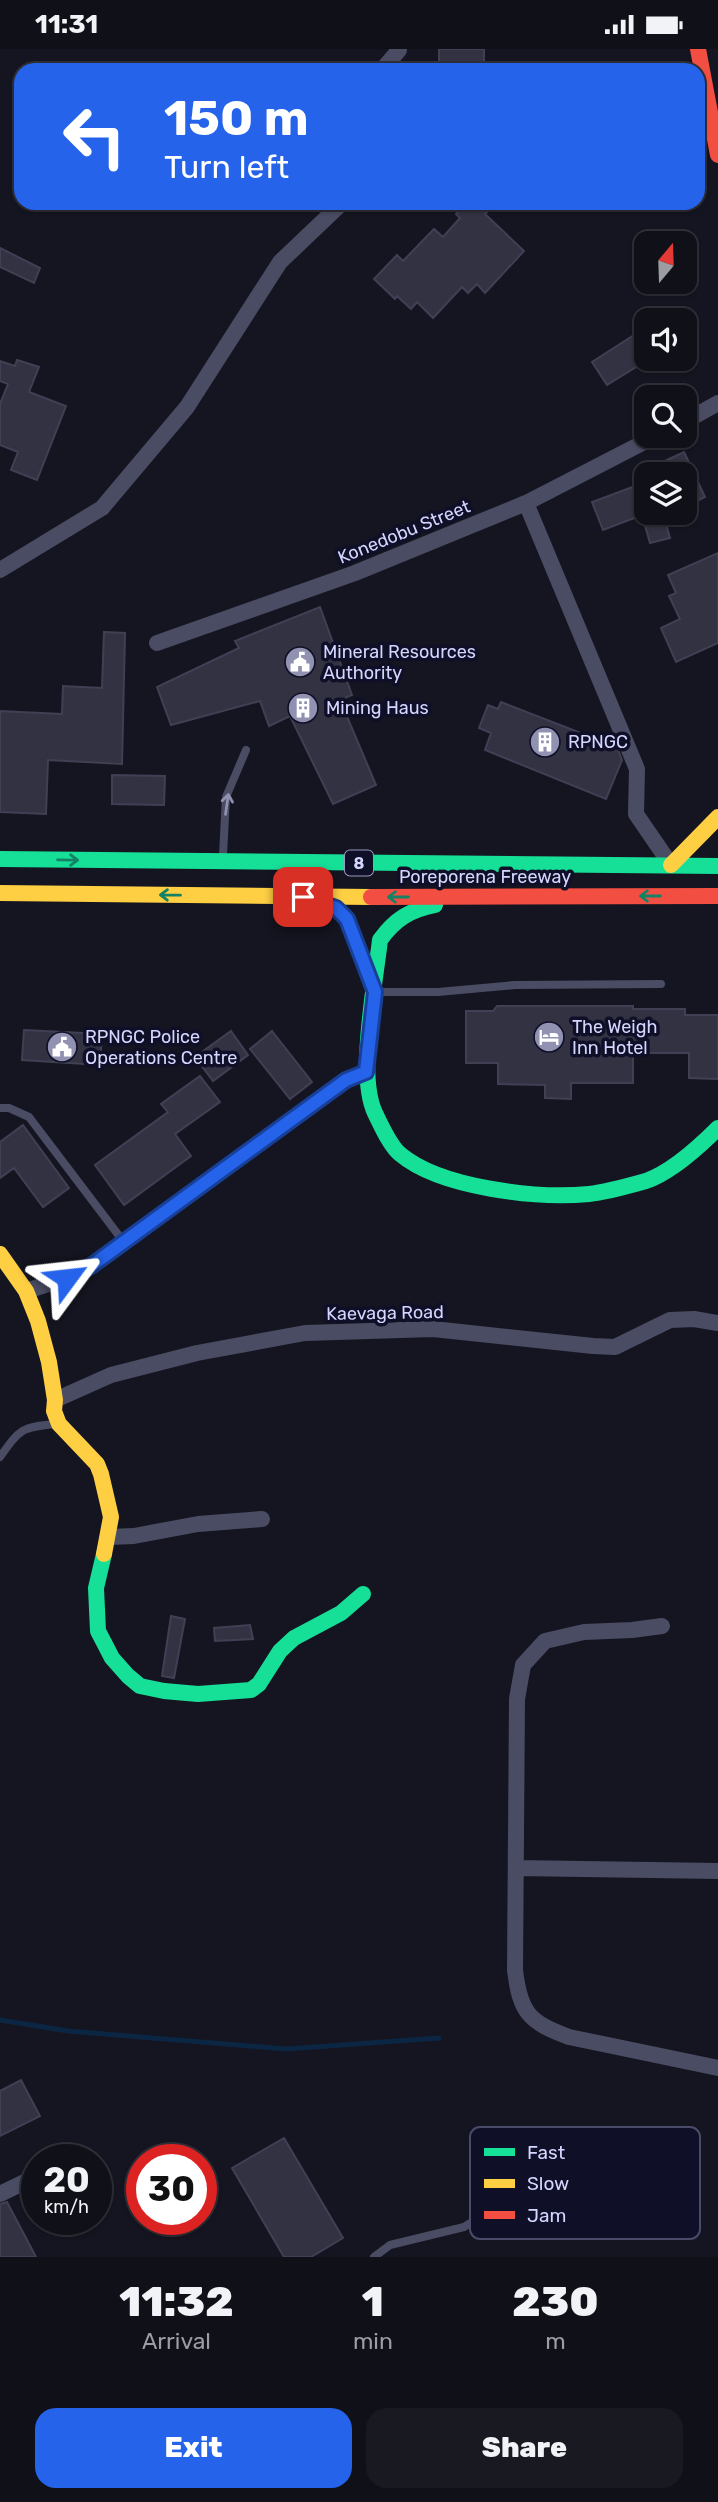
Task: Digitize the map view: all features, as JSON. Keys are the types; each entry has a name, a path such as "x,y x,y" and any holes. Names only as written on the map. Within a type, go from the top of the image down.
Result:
{"main road":[{"path":"705,86 718,155"},
{"path":"671,865 718,817"},
{"name":"Poreporena Freeway","path":"0,859 718,866"},
{"name":"Poreporena Freeway","path":"0,893 303,897 718,896"},
{"path":"479,896 418,908 392,922 380,940 366,1072 374,1111 398,1153 425,1169 460,1184 547,1195 590,1194 649,1180 694,1152 718,1128"},
{"path":"303,897 336,908 347,919 375,992"},
{"path":"0,1254 26,1291 38,1321 49,1363 58,1424 97,1464 105,1487 111,1517 109,1537 96,1588 98,1631 112,1658 128,1676 140,1686 198,1694 256,1687 280,1651 294,1638 341,1613 363,1594"}],"street":[{"path":"0,570 102,508 187,407 280,262 335,210"},
{"path":"697,415 718,403"},
{"path":"697,419 718,419"},
{"name":"Konedobu Street","path":"158,643 355,573 526,503 634,447"},
{"path":"526,503 638,769 636,814 671,865"},
{"path":"26,1291 67,1278 91,1266 346,1080 366,1072"},
{"name":"Kaevaga Road","path":"55,1400 111,1375 197,1353 305,1333 433,1329 615,1347 670,1320 694,1319 718,1323"},
{"path":"109,1537 134,1536 198,1524 262,1520"},
{"path":"662,1626 584,1632 545,1641 523,1665 517,1699 515,1970 518,1996 529,2016 549,2030 569,2037 718,2068"},
{"path":"516,1868 718,1871"},
{"path":"0,2194 21,2184"}],"lane":[{"path":"223,862 226,797 246,750"},
{"path":"375,992 438,992 515,985 661,984"},
{"path":"0,1108 9,1108 29,1117 123,1241"},
{"path":"0,1457 16,1435 26,1427 58,1424"},
{"path":"374,2257 390,2245 470,2223"}],"building":[{"path":"439,49 484,49 484,63 439,63"},
{"path":"460,210 489,210 485,214 524,251 485,293 477,284 468,293 462,287 433,318 417,302 411,309 397,296 395,299 374,279 397,255 403,261 434,229 443,237 460,218 456,214"},
{"path":"0,248 40,268 34,283 0,267"},
{"path":"634,335 634,368 607,385 592,362"},
{"path":"17,360 39,367 29,392 66,406 37,480 11,470 18,452 0,445 0,404 8,384 0,381 0,361 15,366"},
{"path":"684,452 689,462 663,462"},
{"path":"697,480 705,497 697,501"},
{"path":"634,486 634,518 603,530 592,502"},
{"path":"645,525 666,525 670,538 650,543"},
{"path":"718,553 718,643 676,662 661,628 680,619 669,596 676,593 668,575"},
{"name":"Mining Haus","path":"320,607 352,695 340,700 376,785 333,804 290,716 269,726 260,701 171,725 157,687 239,648 235,641"},
{"path":"104,632 125,633 122,764 48,760 46,814 0,812 0,711 62,714 63,686 102,688"},
{"name":"RPNGC","path":"501,702 617,747 622,760 606,799 485,750 491,733 479,728 488,705 498,709"},
{"path":"112,775 165,776 164,805 112,804"},
{"name":"The Weigh Inn Hotel","path":"497,1006 633,1006 633,1009 685,1009 685,1015 718,1015 718,1079 689,1078 689,1053 633,1053 633,1083 571,1083 571,1099 545,1098 545,1085 498,1084 498,1063 466,1063 466,1011 493,1011"},
{"name":"RPNGC Police Operations Centre","path":"24,1030 102,1034 100,1065 22,1060"},
{"path":"231,1031 248,1055 213,1081 195,1057"},
{"path":"272,1031 312,1082 290,1099 250,1049"},
{"path":"200,1076 220,1102 175,1134 191,1156 124,1205 95,1165 168,1112 161,1104"},
{"path":"23,1125 69,1188 43,1207 14,1168 0,1178 0,1142"},
{"path":"171,1616 185,1619 174,1678 162,1676"},
{"path":"250,1625 253,1639 215,1641 214,1628"},
{"path":"21,2080 40,2116 0,2136 0,2091"},
{"path":"284,2138 343,2238 311,2257 284,2257 232,2168"},
{"path":"7,2202 21,2229 21,2235 24,2235 36,2257 0,2257 0,2204"}],"waterway":[{"path":"0,2020 68,2031 286,2049 439,2038"}],"traffic: fast":[{"path":"0,859 718,866"},
{"path":"312,900 336,908 347,919 372,986"},
{"path":"435,905 404,917 391,926 380,940 369,1029 367,1076 375,1113 389,1141 400,1154 417,1166 439,1175 490,1189 543,1195 589,1194 625,1187 666,1172 718,1128"},
{"path":"104,1554 96,1588 98,1631 112,1658 128,1676 140,1686 164,1691 198,1694 251,1690 259,1684 280,1651 294,1638 341,1613 363,1594"}],"traffic: slow":[{"path":"671,865 718,817"},
{"path":"0,893 371,897"},
{"path":"0,1254 26,1291 38,1321 49,1362 55,1400 54,1411 59,1424 97,1464 101,1474 111,1517 104,1554"}],"traffic: jam":[{"path":"698,49 701,63"},
{"path":"705,86 718,155"},
{"path":"371,897 718,896"}],"place":[{"name":"Mineral Resources Authority","path":"300,662"},
{"name":"Mining Haus","path":"303,708"},
{"name":"RPNGC","path":"545,742"},
{"name":"The Weigh Inn Hotel","path":"549,1037"},
{"name":"RPNGC Police Operations Centre","path":"62,1047"}],"route":[{"path":"67,1278 91,1266 346,1080 366,1072 375,992 347,919 336,908 303,897"}]}
